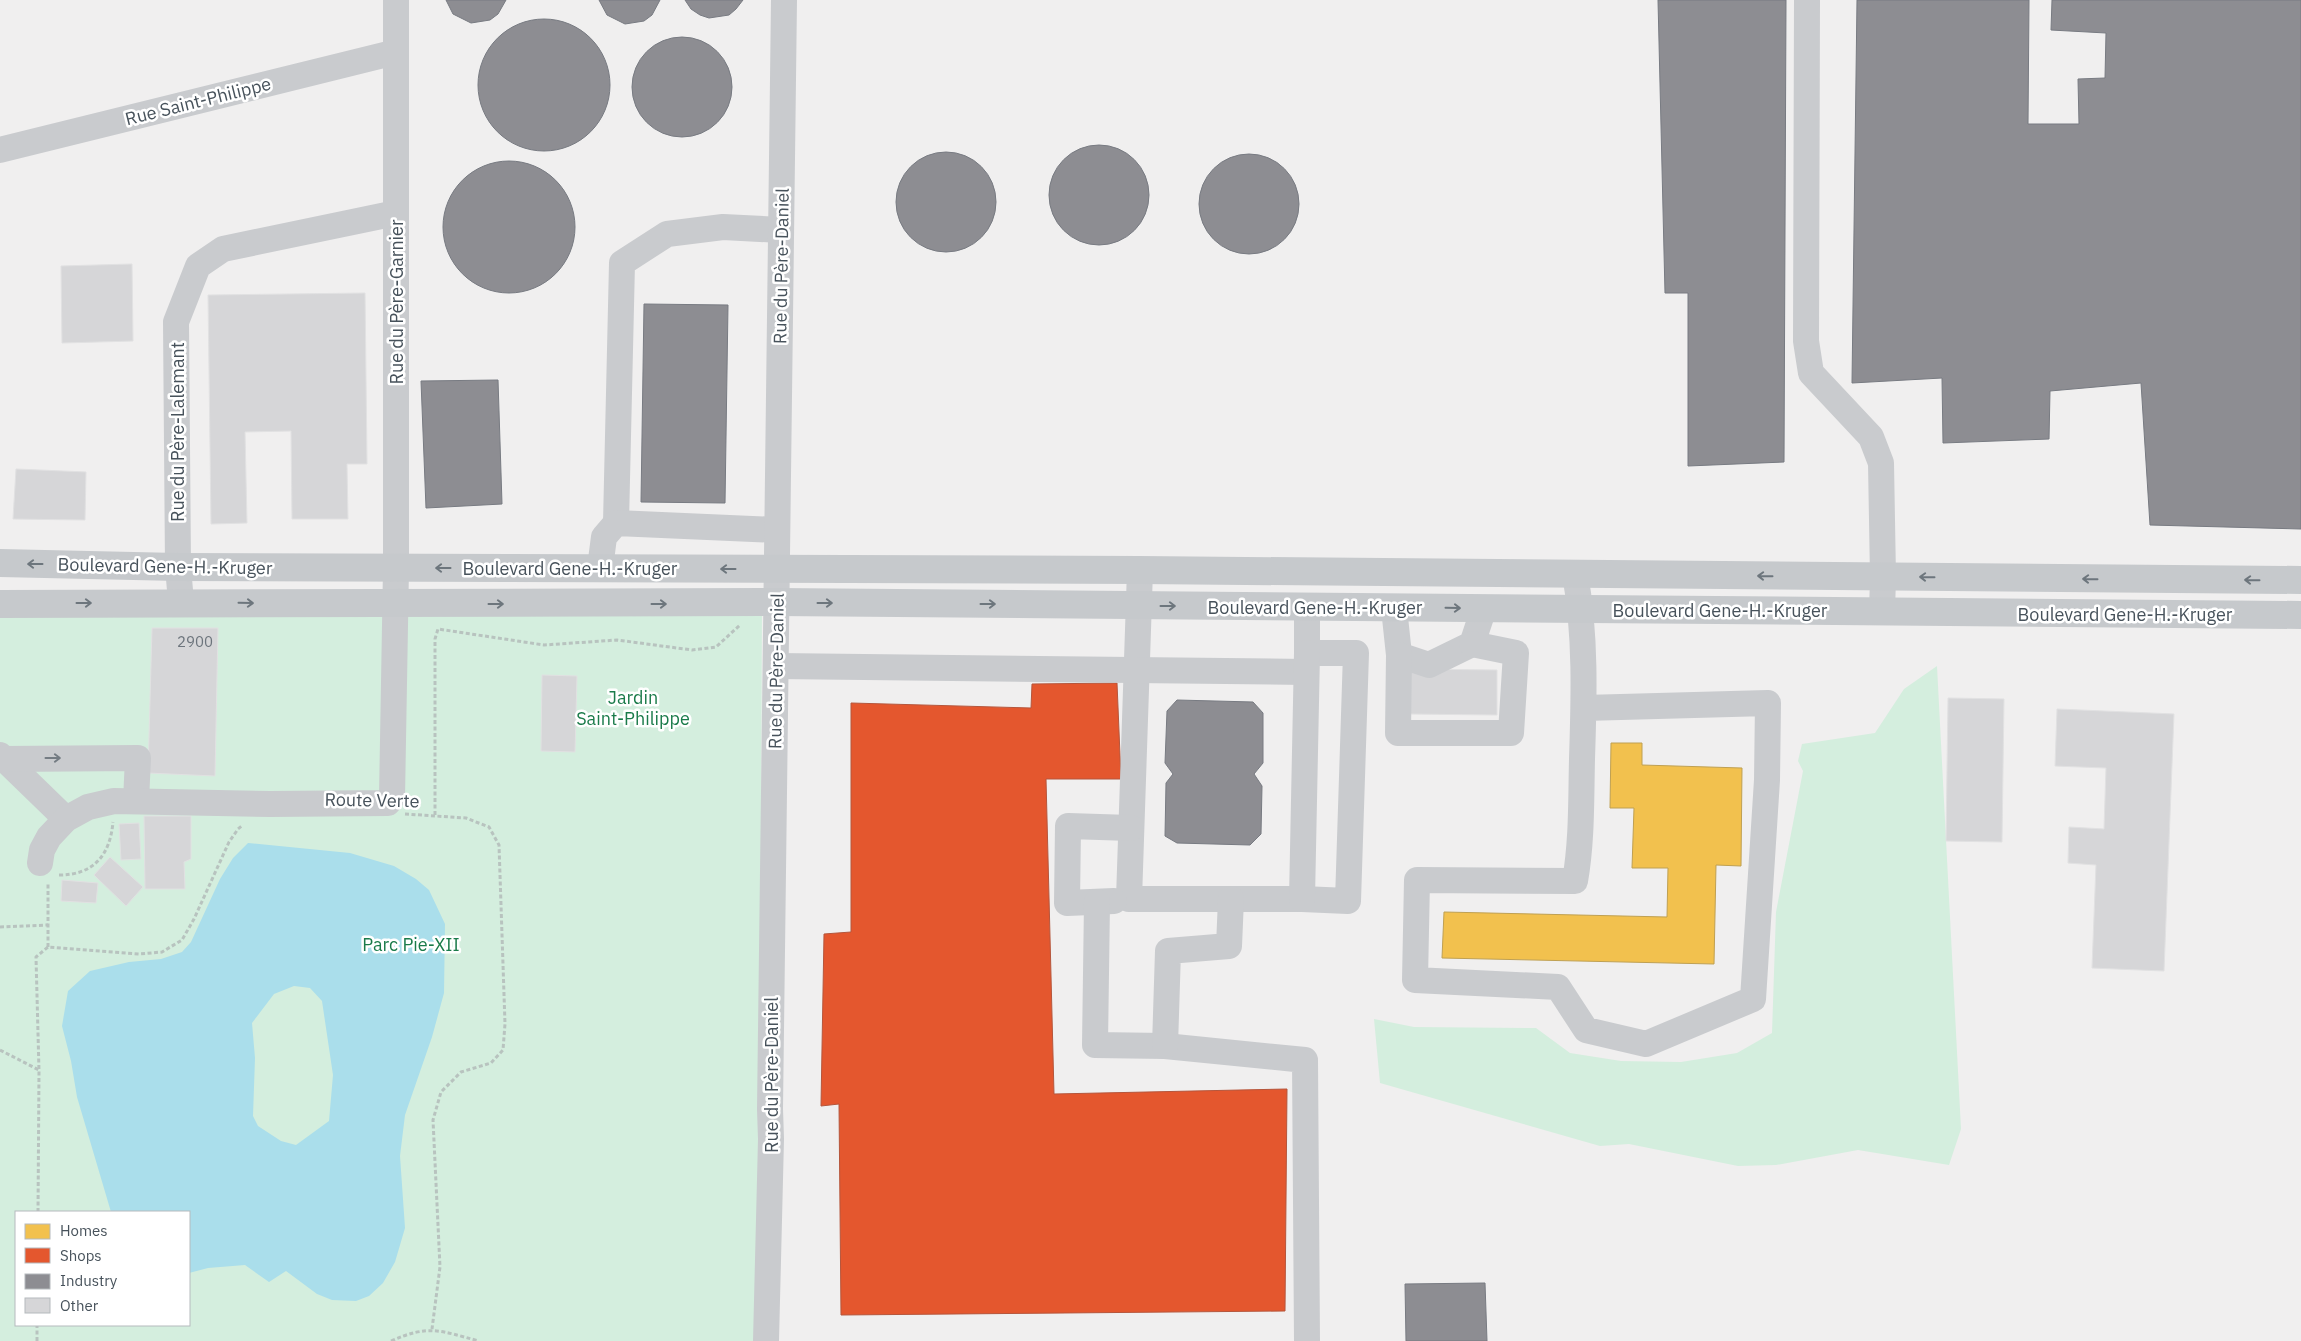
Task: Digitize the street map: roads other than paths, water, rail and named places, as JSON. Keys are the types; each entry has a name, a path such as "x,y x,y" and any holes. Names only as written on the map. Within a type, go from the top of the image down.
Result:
{"main road":[{"name":"Boulevard Gene-H.-Kruger","path":"0,563 178,567 1140,570 2301,580"},
{"name":"Boulevard Gene-H.-Kruger","path":"0,604 181,602 395,605 776,602 2301,615"}],"street":[{"name":"Rue du Père-Garnier","path":"136,801 388,804 392,798 396,568 396,0"},
{"name":"Rue du Père-Daniel","path":"766,1341 771,1139 784,0"},
{"path":"1807,0 1807,349 1810,373 1871,437 1880,464 1884,577 1882,612"},
{"name":"Rue Saint-Philippe","path":"0,150 396,52"},
{"name":"Rue du Père-Lalemant","path":"181,602 178,567 176,322 198,266 223,249 396,213"},
{"path":"600,568 604,537 616,523 622,263 667,234 723,227 781,230"},
{"path":"616,523 777,530"},
{"path":"1129,899 1140,570"},
{"path":"1576,574 1582,609 1584,708 1580,851 1575,881 1416,880 1415,980 1558,987 1586,1030 1646,1044 1753,998 1766,780 1768,703 1584,708"},
{"path":"1302,899 1307,607"},
{"path":"1394,608 1399,655 1398,733 1511,733 1516,654 1472,644 1429,665 1399,655"},
{"path":"1472,644 1484,608"},
{"path":"776,666 1137,670 1306,662 1356,653 1348,901 1302,899 1129,899 1067,903 1068,826 1131,828"},
{"path":"2,757 138,758 136,801 114,801 88,808 66,819 49,837 42,850 49,871"},
{"path":"2,757 66,819"},
{"path":"1165,1046 1168,951 1229,946 1231,899"},
{"path":"1097,902 1095,1045 1165,1046 1305,1060 1307,1341"}],"water":[{"path":"248,843 350,853 394,866 416,879 429,890 445,924 444,993 432,1037 405,1115 400,1156 405,1228 395,1262 383,1283 369,1296 356,1301 332,1300 317,1294 286,1271 269,1282 245,1265 208,1268 190,1273 190,1211 111,1211 77,1097 71,1061 62,1026 68,991 90,971 129,962 161,959 182,952 191,942 220,879 233,858","holes":["294,986 310,988 322,1001 333,1075 329,1121 296,1145 281,1141 258,1126 253,1116 255,1058 252,1023 274,994"]}],"park label":[{"name":"Jardin Saint-Philippe","path":"633,708"},
{"name":"Parc Pie-XII","path":"411,944"}]}
